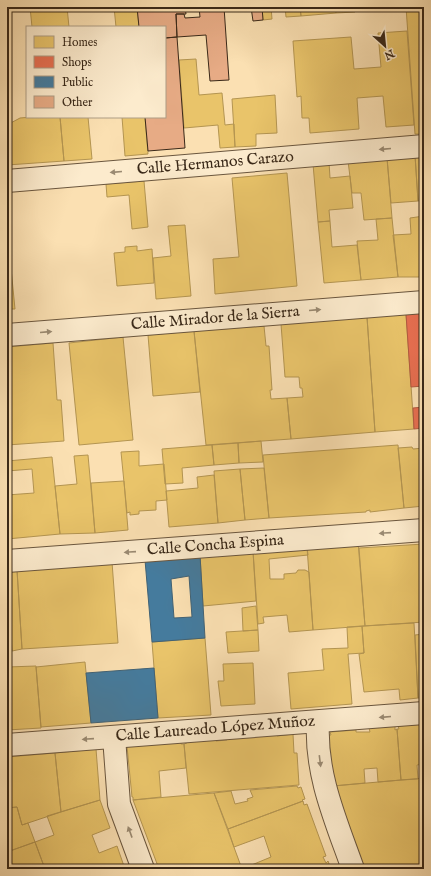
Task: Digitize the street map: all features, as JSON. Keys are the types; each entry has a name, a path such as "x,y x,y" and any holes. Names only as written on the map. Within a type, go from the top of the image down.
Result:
{"street":[{"name":"Calle Hermanos Carazo","path":"7,181 424,146"},
{"name":"Calle Mirador de la Sierra","path":"7,335 424,302"},
{"name":"Calle Concha Espina","path":"7,561 424,530"},
{"name":"Calle Laureado López Muñoz","path":"7,745 424,713"},
{"path":"318,722 317,736 323,786 353,869"},
{"path":"114,737 119,804 143,869"}],"building: Homes":[{"path":"30,7 67,7 69,26 32,26"},
{"path":"114,7 137,7 139,26 116,26"},
{"path":"262,7 271,7 272,19 263,20"},
{"path":"285,7 300,7 301,16 286,17"},
{"path":"300,7 335,7 336,13 301,16"},
{"path":"335,7 355,7 355,12 336,13"},
{"path":"406,7 424,7 424,134 415,134"},
{"path":"407,31 414,125 386,127 383,96 357,98 359,129 310,133 309,118 302,118 301,96 297,97 293,41 351,37 354,69 381,67 378,33"},
{"path":"196,59 199,95 222,93 225,125 234,124 235,147 220,148 218,125 184,128 179,60"},
{"path":"275,95 277,133 256,134 256,146 235,147 232,99"},
{"path":"20,118 60,118 64,161 7,165 7,125"},
{"path":"60,118 88,118 92,159 64,161"},
{"path":"122,118 145,118 148,154 125,156"},
{"path":"424,153 424,200 418,201 415,155"},
{"path":"415,155 418,201 391,203 387,158"},
{"path":"387,158 392,218 364,220 361,193 352,193 348,161"},
{"path":"329,162 330,178 350,176 353,208 329,210 330,221 318,222 313,164"},
{"path":"287,173 297,286 215,294 213,259 239,257 232,178"},
{"path":"144,181 148,227 132,229 129,195 107,197 106,184"},
{"path":"424,216 424,277 398,277 393,235 411,234 410,218"},
{"path":"392,218 398,277 361,280 357,241 378,240 376,219"},
{"path":"330,221 332,247 357,245 361,280 324,283 318,222"},
{"path":"185,225 191,296 156,299 153,258 171,256 168,226"},
{"path":"137,246 137,251 152,249 154,283 117,286 114,253 125,252 125,247"},
{"path":"7,248 9,248 15,309 7,309"},
{"path":"406,314 414,429 375,432 367,317"},
{"path":"367,317 375,432 291,439 287,398 303,397 299,377 285,377 281,324"},
{"path":"264,326 266,346 269,346 272,390 270,390 271,399 287,398 291,439 206,445 194,331"},
{"path":"194,331 200,392 153,396 148,335"},
{"path":"123,337 133,440 79,445 69,343"},
{"path":"53,343 57,400 61,400 64,441 7,445 7,347"},
{"path":"261,441 263,462 239,463 238,443"},
{"path":"238,443 239,463 214,465 212,445"},
{"path":"212,445 214,465 182,468 183,483 165,484 162,449"},
{"path":"398,445 404,508 370,512 370,510 366,512 269,518 263,455"},
{"path":"412,447 413,449 424,448 424,506 404,508 398,448"},
{"path":"139,451 139,466 164,464 167,500 156,501 156,510 139,511 139,514 130,515 130,512 127,513 121,452"},
{"path":"88,455 95,533 60,534 55,486 77,484 74,456"},
{"path":"52,457 60,534 7,539 7,495 34,493 32,469 7,471 7,461"},
{"path":"264,468 269,518 245,520 240,469"},
{"path":"240,469 245,520 218,523 214,471"},
{"path":"214,475 218,523 169,527 166,491 198,488 197,477"},
{"path":"124,481 128,530 95,533 91,483"},
{"path":"358,542 365,626 313,630 307,547"},
{"path":"424,544 424,622 365,626 359,548"},
{"path":"307,547 308,555 269,559 270,579 284,579 284,574 296,573 298,570 305,570 309,572 313,630 289,632 287,615 263,617 264,623 258,624 253,551"},
{"path":"253,551 256,601 203,606 200,555"},
{"path":"112,562 118,643 22,649 17,570"},
{"path":"17,570 22,649 12,651 9,610 7,610 7,571"},
{"path":"256,606 258,630 243,631 242,608"},
{"path":"414,623 418,698 400,700 399,689 364,692 359,654 364,653 362,626"},
{"path":"362,626 364,653 348,654 352,704 291,709 288,673 324,670 322,649 348,648 347,627"},
{"path":"258,630 259,651 228,653 226,632"},
{"path":"424,634 424,698 418,698 415,635"},
{"path":"205,638 211,715 158,718 152,642"},
{"path":"85,662 91,723 41,727 36,667"},
{"path":"253,663 255,704 221,706 218,681 224,681 223,664"},
{"path":"36,666 41,728 7,730 7,667"},
{"path":"424,724 424,764 417,765 418,779 401,780 398,726"},
{"path":"395,726 395,730 397,729 401,780 378,782 377,768 364,769 365,783 333,786 328,735 331,735 330,732 356,730 356,732 370,732 369,728"},
{"path":"276,734 277,736 293,734 294,753 297,753 299,785 189,794 184,744 187,743 187,741 216,739 216,741 227,740 227,738"},
{"path":"181,742 181,744 184,744 186,768 159,771 161,797 133,800 127,746"},
{"path":"96,749 100,800 61,812 55,753"},
{"path":"55,753 61,812 22,825 17,807 7,808 7,757"},
{"path":"424,778 424,869 363,869 333,786"},
{"path":"297,786 298,788 301,787 305,799 302,800 303,801 228,829 214,793 231,791 235,804 248,801 247,799 253,797 250,790"},
{"path":"214,793 242,869 159,869 133,800"},
{"path":"100,800 110,828 92,835 99,853 117,846 125,869 45,869 35,842 54,835 47,816"},
{"path":"303,801 304,805 307,804 326,856 323,857 326,863 328,861 331,869 242,869 271,857 264,836 234,847 228,829"},
{"path":"17,807 22,825 28,823 35,842 7,852 7,808"},
{"path":"35,842 45,869 7,869 7,852"}],"building: Shops":[{"path":"424,312 424,386 411,387 406,314"},
{"path":"424,407 424,428 414,429 413,408"}],"building: Public":[{"path":"200,555 205,638 152,642 145,560","holes":["189,576 192,617 174,618 171,579"]},
{"path":"154,668 158,718 91,723 86,673"}],"building: Other":[{"path":"137,7 185,7 186,14 176,14 177,37 166,38 166,26 139,26"},
{"path":"199,7 224,7 229,80 210,81 206,35 177,37 176,14 184,14 185,18 200,17"},
{"path":"251,7 262,7 263,20 253,21"},
{"path":"177,37 185,148 148,151 145,118 166,118 166,38"}]}
